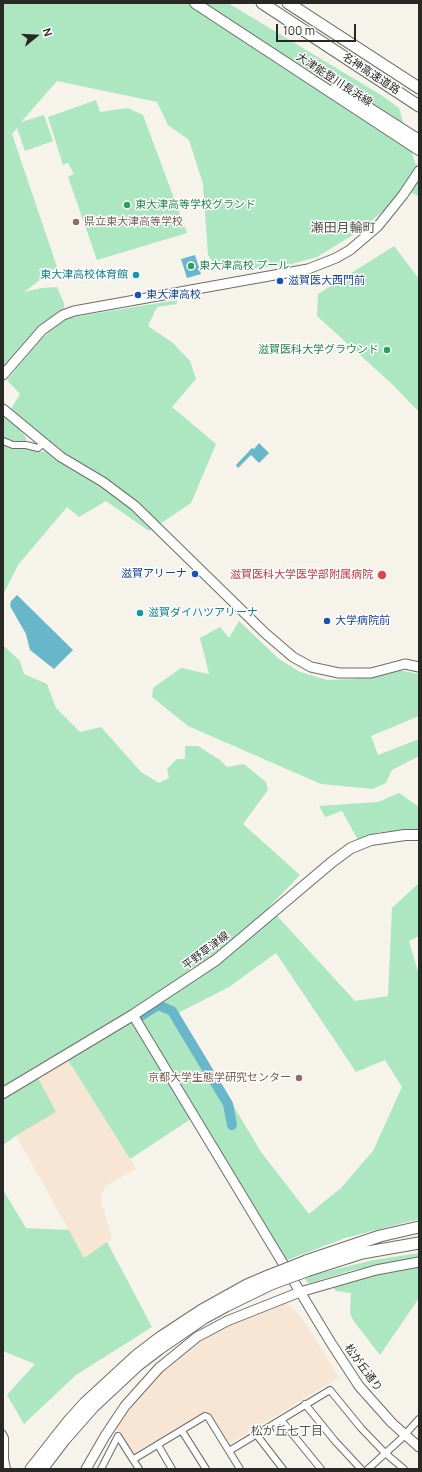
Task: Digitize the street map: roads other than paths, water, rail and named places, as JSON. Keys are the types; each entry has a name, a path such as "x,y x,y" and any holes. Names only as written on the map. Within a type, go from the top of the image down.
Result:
{"highway":[{"name":"名神高速道路","path":"262,3 419,106"},
{"name":"名神高速道路","path":"288,3 419,88"},
{"path":"307,1266 380,1236 419,1227"},
{"path":"31,1469 93,1407 138,1365 159,1348 183,1332 270,1280 362,1245 419,1234"},
{"path":"307,1266 362,1253 419,1243"},
{"path":"307,1266 419,1248"},
{"path":"42,1469 47,1454"}],"main road":[{"name":"大津能登川長浜線","path":"195,3 419,150"},
{"name":"大津能登川長浜線","path":"207,3 419,140"},
{"name":"平野草津線","path":"3,1093 133,1015 216,960 332,862 351,848 371,840 405,835 419,835"}],"street":[{"path":"3,375 42,330 63,315 74,311 302,270 336,258 350,250 378,226 403,195 419,171"},
{"path":"3,409 43,444 61,457 103,482 135,506 265,633 293,657 311,667 339,673 371,673 405,664 419,667"},
{"path":"3,441 13,445 26,445 38,448 43,444"},
{"name":"松が丘通り","path":"133,1015 331,1343 359,1386 392,1423 419,1447"},
{"path":"86,1469 105,1436 125,1406 159,1368 197,1337 227,1321 300,1292 376,1270 419,1262"},
{"path":"229,1451 330,1390 361,1428 385,1453 404,1469"},
{"path":"306,1404 335,1441 361,1469"},
{"path":"134,1459 158,1446 205,1416 208,1417 240,1469"},
{"path":"368,1469 419,1419"},
{"path":"281,1420 322,1469"},
{"path":"182,1431 206,1469"},
{"path":"3,1434 5,1438 5,1459 7,1469"},
{"path":"256,1434 283,1469"},
{"path":"101,1469 118,1436 139,1469"},
{"path":"158,1446 172,1469"}],"water":[{"name":"東大津高校 プール","path":"195,255 201,274 187,278 181,259"},
{"path":"259,443 269,453 259,463 251,455 238,468 236,465 252,448 254,449"},
{"path":"17,595 73,650 54,669 30,650 26,634 10,606 11,601"}],"waterway":[{"path":"139,1017 158,1005 172,1011 228,1104 232,1125"}],"place":[{"name":"東大津高等学校グランド","path":"127,205"},
{"name":"県立東大津高等学校","path":"76,222"},
{"name":"東大津高校 プール","path":"191,266"},
{"name":"東大津高校体育館","path":"136,275"},
{"name":"滋賀医大西門前","path":"280,281"},
{"name":"東大津高校","path":"138,295"},
{"name":"滋賀医科大学グラウンド","path":"387,350"},
{"name":"滋賀アリーナ","path":"195,574"},
{"name":"滋賀医科大学医学部附属病院","path":"382,575"},
{"name":"滋賀ダイハツアリーナ","path":"140,613"},
{"name":"大学病院前","path":"327,621"},
{"name":"京都大学生態学研究センター","path":"299,1078"}],"district":[{"name":"瀬田月輪町","path":"343,228"},
{"name":"松が丘七丁目","path":"287,1432"}]}
